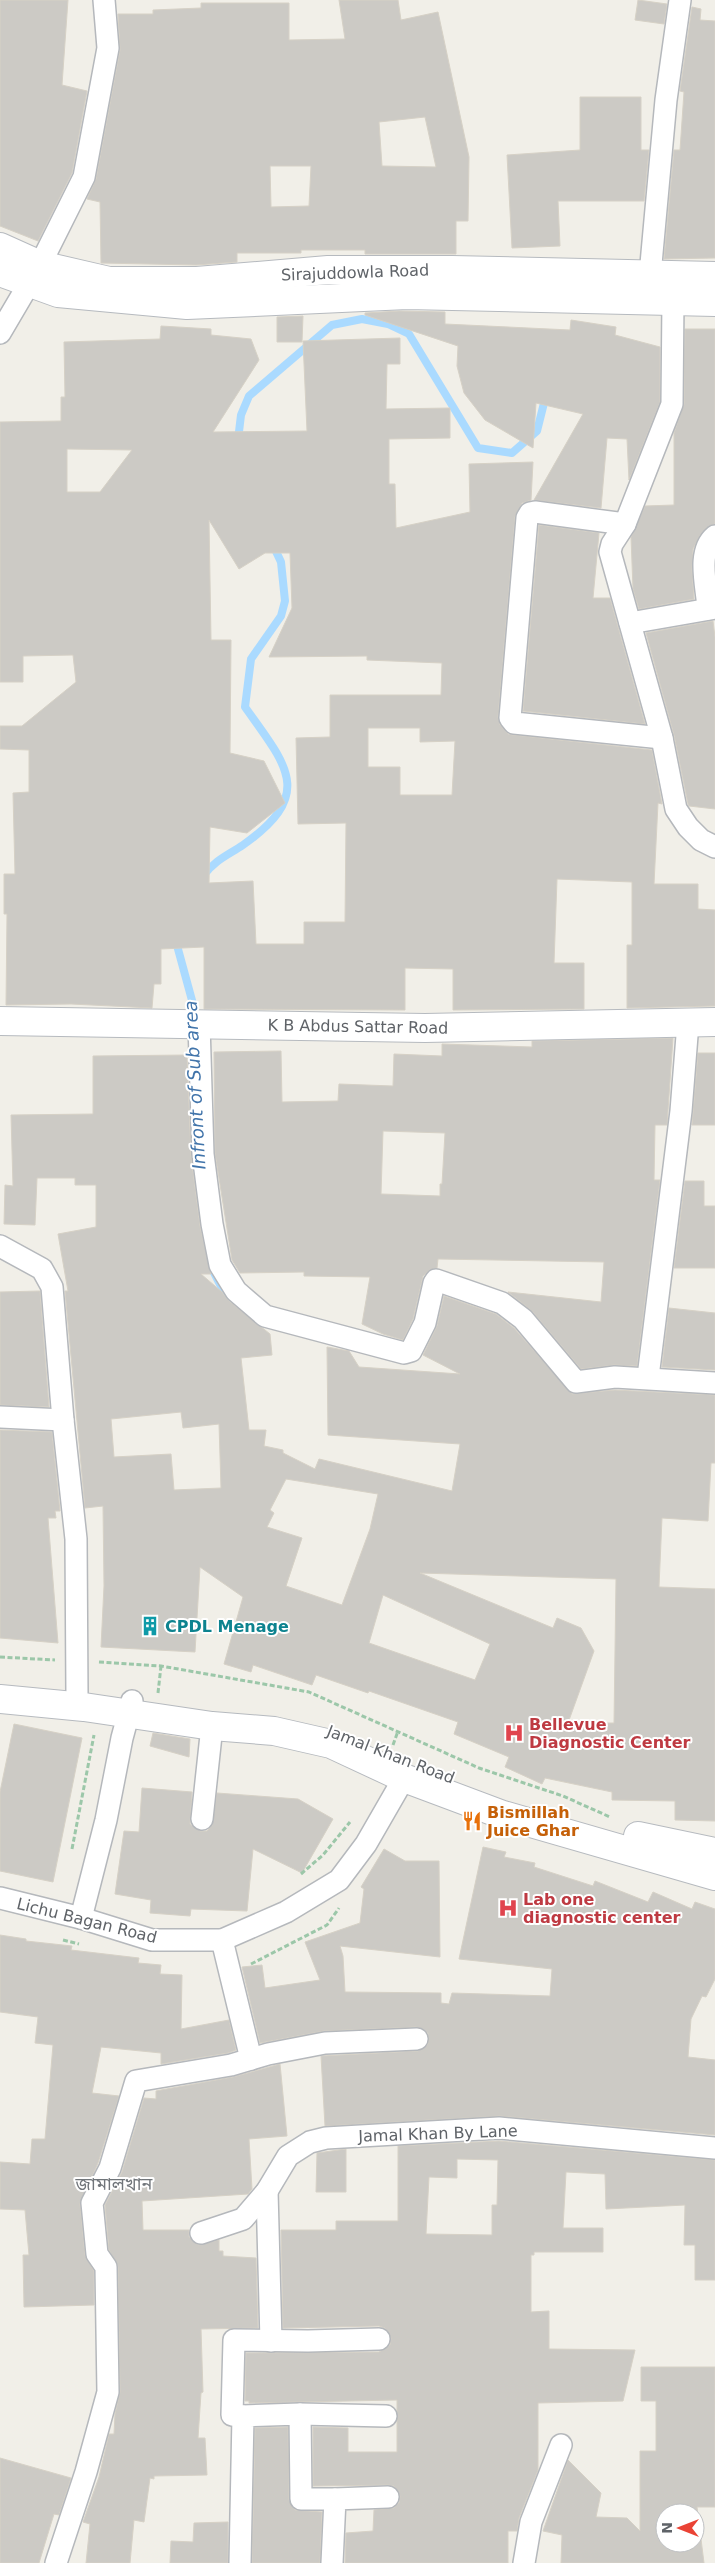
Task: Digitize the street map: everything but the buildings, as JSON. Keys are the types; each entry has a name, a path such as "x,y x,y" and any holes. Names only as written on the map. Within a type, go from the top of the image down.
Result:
{"main road":[{"name":"Sirajuddowla Road","path":"0,247 58,293 187,305 406,295 673,299 715,302"},
{"name":"Sirajuddowla Road","path":"0,272 109,281 198,281 328,270 452,270 715,276"},
{"name":"K B Abdus Sattar Road","path":"0,1021 425,1028 715,1022"},
{"name":"Jamal Khan Road","path":"0,1688 77,1696 130,1707 326,1727 394,1742 421,1767 522,1803 651,1840 715,1852"},
{"path":"0,1699 84,1707 130,1707 212,1726 274,1731 331,1744 404,1778 504,1815 715,1876"}],"street":[{"path":"0,333 34,274 84,177 108,48 104,0"},
{"path":"650,275 666,100 680,0"},
{"path":"673,299 672,404 625,524 612,544 610,552 662,738 676,809 688,827 701,840 715,847"},
{"path":"625,524 535,512 530,513 526,528 510,718 514,723 662,738"},
{"path":"630,623 712,609 704,554 708,542 715,536"},
{"path":"648,1378 682,1111 688,1023"},
{"path":"199,1024 203,1154 212,1224 220,1265 236,1292 265,1316 404,1353 411,1351 424,1323 436,1280 502,1303 523,1319 576,1382 615,1377 715,1383"},
{"path":"0,1246 42,1269 52,1286 63,1420 76,1539 77,1696"},
{"path":"0,1417 63,1420"},
{"path":"81,1918 106,1820 130,1707"},
{"path":"202,1819 212,1726"},
{"name":"Lichu Bagan Road","path":"0,1898 81,1918 152,1940 222,1940 286,1912 339,1880 366,1844 404,1778"},
{"path":"222,1940 251,2059"},
{"path":"56,2563 86,2472 108,2392 106,2267 97,2254 92,2203 110,2168 136,2081 214,2068 325,2044 417,2039"},
{"name":"Jamal Khan By Lane","path":"201,2233 243,2219 268,2191 288,2156 310,2142 326,2138 499,2128 715,2148"},
{"path":"268,2191 271,2341"},
{"path":"379,2339 234,2340 232,2414 243,2416 300,2414 386,2416"},
{"path":"300,2414 301,2499 388,2497"},
{"path":"240,2563 243,2416"},
{"path":"524,2563 531,2522 561,2445"},
{"path":"332,2563 334,2499"}],"path":[{"path":"0,1657 162,1666 309,1692 394,1742 563,1796 618,1820"},
{"path":"72,1851 96,1726"},
{"path":"293,1880 323,1856 354,1817"}],"waterway":[{"name":"Infront of Sub area","path":"238,440 241,415 249,396 332,325 362,319 388,324 409,334 478,448 512,453 537,431 546,395"},
{"name":"Infront of Sub area","path":"204,875 217,862 266,827 280,810 287,794 287,779 282,763 245,707 251,659 281,616 285,601 281,562 273,545"},
{"name":"Infront of Sub area","path":"175,938 193,1004 194,1019"},
{"name":"Infront of Sub area","path":"207,1243 209,1263 227,1298"}],"place":[{"name":"CPDL Menage","path":"150,1626"},
{"name":"Bellevue Diagnostic Center","path":"514,1733"},
{"name":"Bismillah Juice Ghar","path":"472,1821"},
{"name":"Lab one diagnostic center","path":"508,1908"}],"district":[{"name":"জামালখান","path":"114,2184"}]}
